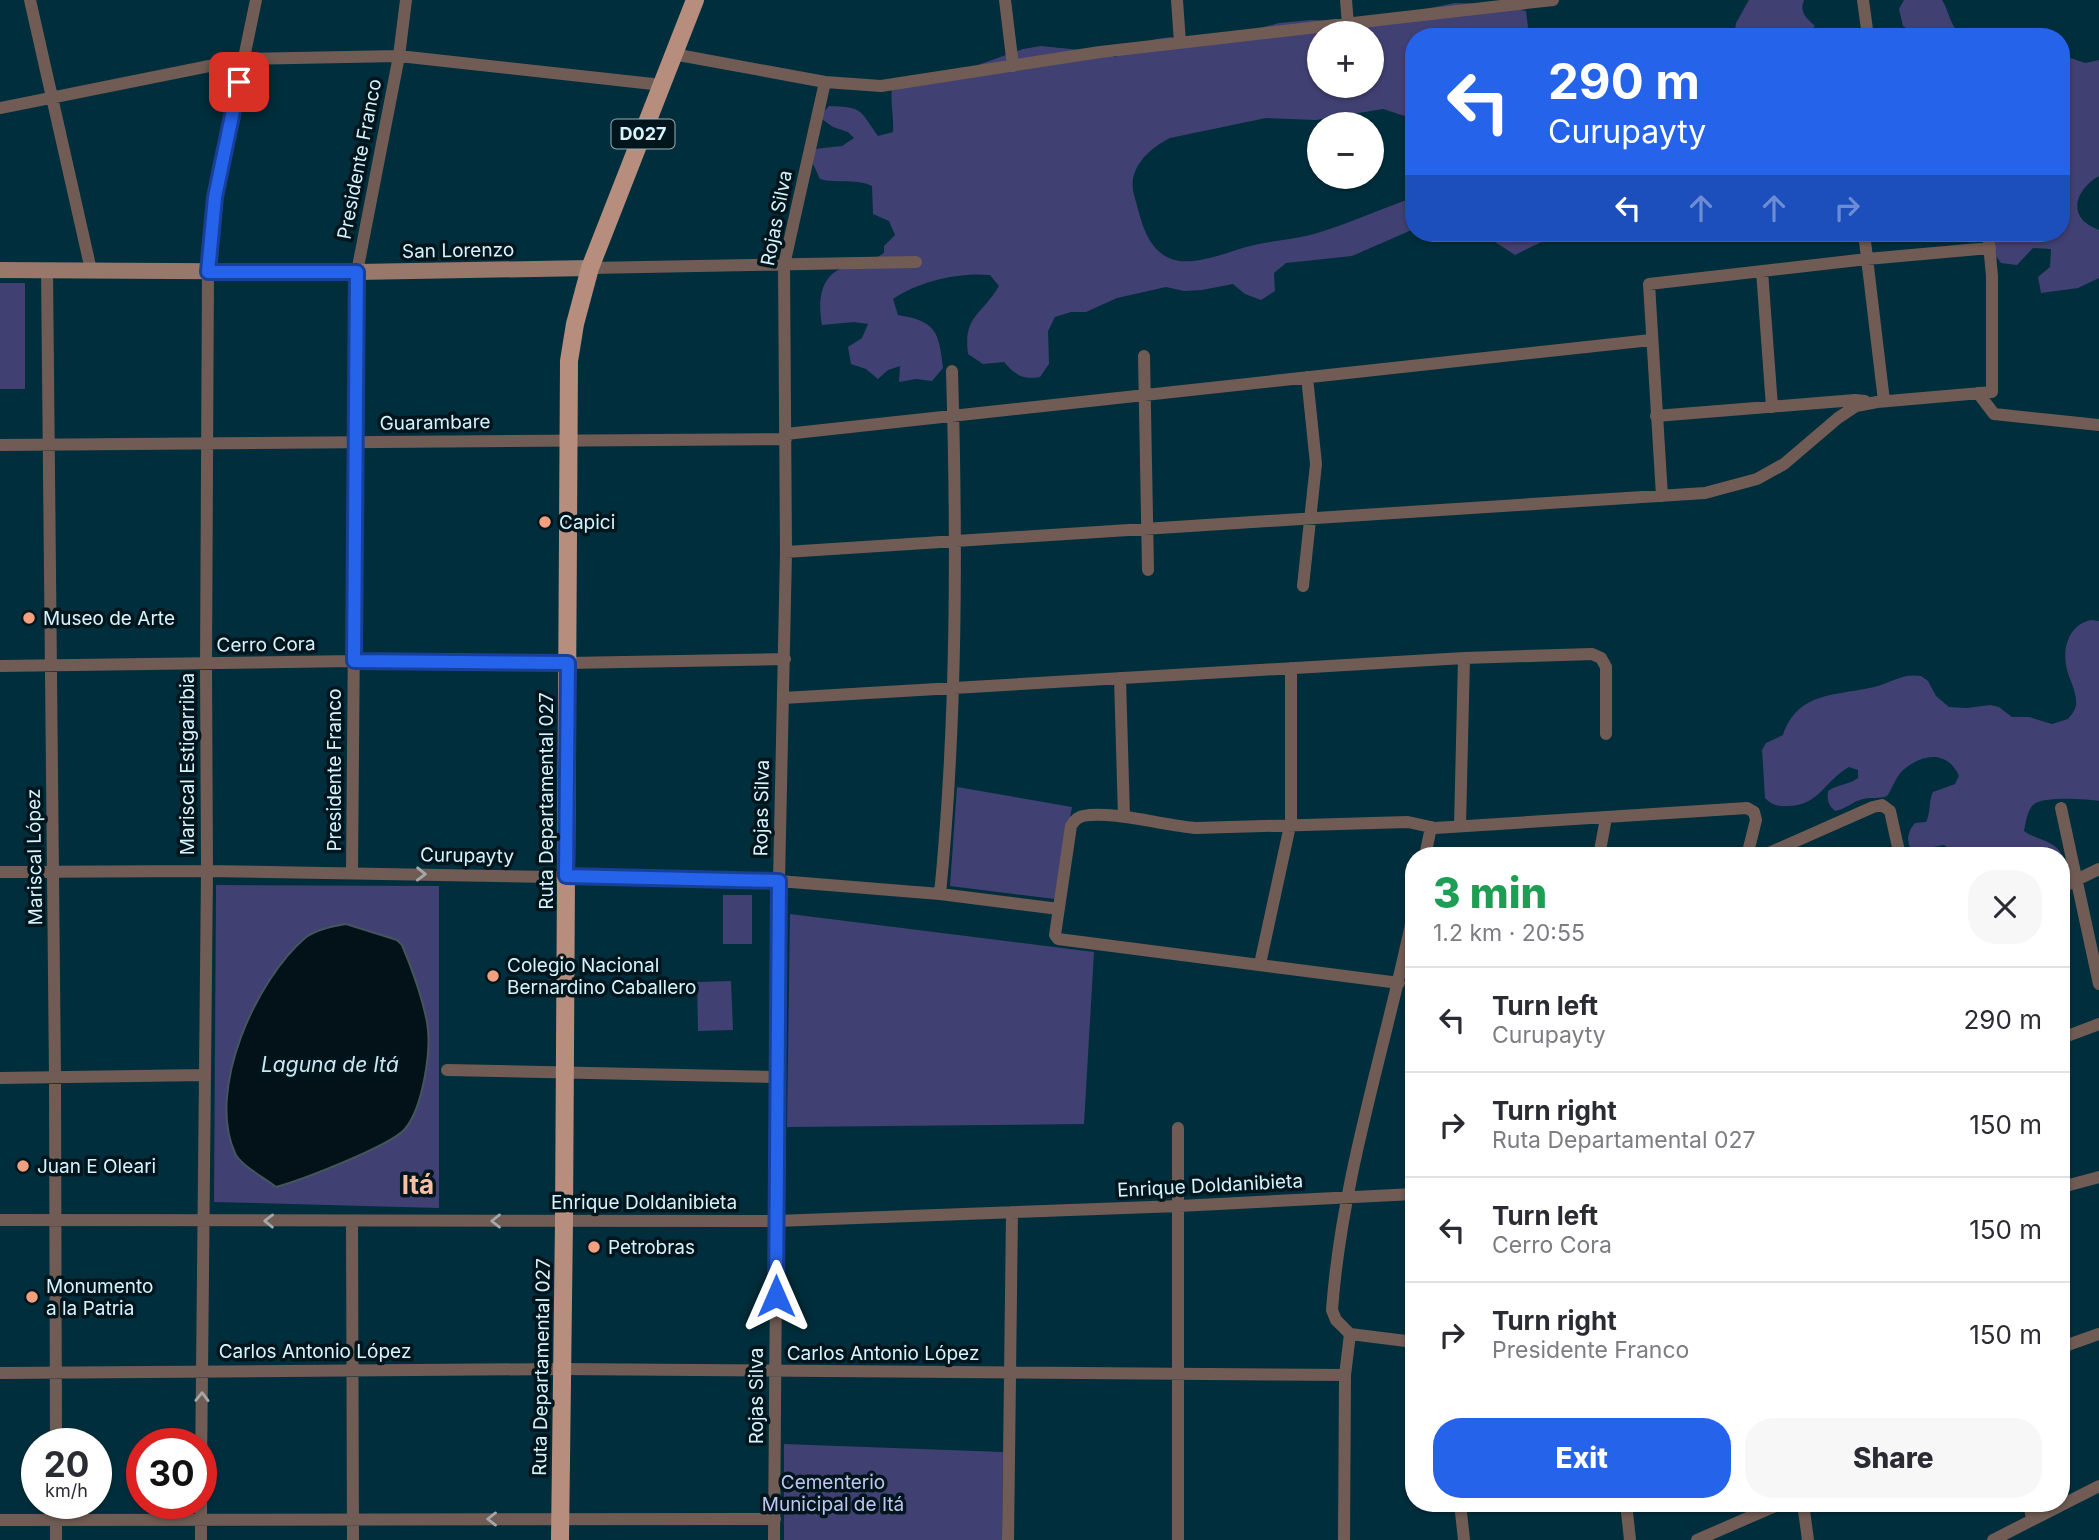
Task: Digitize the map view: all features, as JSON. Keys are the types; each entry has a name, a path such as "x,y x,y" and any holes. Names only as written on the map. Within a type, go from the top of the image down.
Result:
{"main road":[{"name":"Ruta Departamental 027","path":"560,1540 569,361 575,324 590,268 695,0"}],"street":[{"path":"30,0 91,270"},
{"name":"Mariscal Estigarribia","path":"201,1428 207,871 208,272 215,197 256,0"},
{"name":"Presidente Franco","path":"352,873 357,272 399,56 406,0"},
{"path":"1005,0 1013,66"},
{"path":"1177,0 1180,43"},
{"path":"1346,0 1348,21"},
{"path":"1374,21 1553,0"},
{"path":"1863,0 1867,28"},
{"path":"673,54 825,82 881,86 1180,43 1307,29"},
{"path":"0,108 244,59 399,56 662,85"},
{"name":"Rojas Silva","path":"774,1540 776,1077 786,552 784,265 825,82"},
{"path":"1865,242 1881,402"},
{"path":"786,552 1705,494 1757,479 1784,464 1856,406 1992,392 1989,242"},
{"path":"1662,496 1649,284 1990,248"},
{"name":"San Lorenzo","path":"0,270 357,272 916,262"},
{"name":"Mariscal López","path":"47,269 54,872 56,1428"},
{"path":"1762,271 1772,407"},
{"name":"Guarambare","path":"0,445 786,436 953,415 1651,340"},
{"path":"1144,356 1148,570"},
{"path":"940,894 947,825 952,688 955,541 952,371"},
{"path":"1303,586 1316,464 1307,377"},
{"path":"1978,393 1994,414 2099,425"},
{"path":"1656,416 1854,400 1881,402"},
{"path":"783,698 1464,658 1592,653 1601,657 1607,676 1606,734"},
{"path":"1460,826 1464,658"},
{"name":"Cerro Cora","path":"0,666 785,659"},
{"path":"1260,964 1290,825 1291,668"},
{"path":"1120,678 1124,817"},
{"path":"1783,847 1882,805 1890,811 1898,847"},
{"path":"1405,1341 1350,1334 1336,1320 1332,1310 1347,1197 1405,976 1260,964 1059,939 1055,935 1071,826 1076,819 1084,815 1124,817 1174,827 1196,828 1408,822 1432,827 1746,808 1754,812 1756,820 1749,847"},
{"path":"2061,808 2070,847"},
{"path":"1601,847 1606,818"},
{"path":"1427,847 1432,827"},
{"path":"2070,849 2099,984"},
{"path":"2070,884 2099,869"},
{"name":"Curupayty","path":"0,872 207,871 779,881 940,894 1059,909"},
{"path":"2070,1035 2099,1024"},
{"path":"447,1070 776,1077"},
{"path":"0,1078 205,1075"},
{"path":"1178,1128 1178,1540"},
{"path":"2070,1185 2099,1177"},
{"name":"Enrique Doldanibieta","path":"0,1220 776,1221 1405,1195"},
{"path":"1008,1540 1012,1212"},
{"path":"352,1222 353,1540"},
{"path":"1344,1540 1345,1375 1350,1334"},
{"path":"2070,1344 2099,1334"},
{"name":"Carlos Antonio López","path":"0,1373 561,1369 1345,1375"},
{"path":"2070,1501 2099,1486"},
{"path":"1461,1512 1464,1540"},
{"path":"1627,1512 1630,1540"},
{"path":"1697,1540 1761,1512"},
{"path":"1804,1512 1808,1540"},
{"path":"2031,1512 2032,1520"},
{"path":"1993,1540 2048,1512"},
{"path":"0,1520 775,1519"},
{"path":"201,1520 201,1540"},
{"path":"56,1521 56,1540"}],"green space":[{"path":"1749,0 1804,0 1803,12 1815,26 1735,28"},
{"path":"1904,0 1942,0 1955,28 1906,28 1899,9"},
{"path":"1455,3 1490,4 1526,11 1528,27 1405,28 1405,116 1383,109 1365,112 1307,112 1307,120 1266,118 1170,138 1147,154 1134,177 1134,195 1142,222 1154,247 1177,261 1208,258 1254,245 1314,234 1405,200 1405,233 1352,256 1286,263 1274,273 1275,291 1261,300 1245,294 1233,284 1184,291 1166,287 1117,298 1086,312 1071,312 1055,317 1048,331 1049,364 1040,377 1029,378 1020,376 1004,362 983,364 968,354 967,341 971,324 999,286 990,275 940,279 915,287 893,299 898,315 921,321 934,331 937,337 943,368 932,381 916,379 899,382 900,366 888,370 878,379 866,369 851,364 848,347 862,338 868,324 854,322 822,325 822,292 829,277 843,268 884,253 884,246 895,235 889,221 873,214 872,186 859,182 820,179 813,164 814,149 842,146 854,138 819,117 829,106 849,107 860,112 878,136 893,132 892,88 964,70 1023,49 1041,46 1100,52 1115,57 1156,39 1171,37 1204,43 1279,23 1311,20 1336,21 1307,21 1307,98 1384,98 1384,21 1365,21"},
{"path":"2070,58 2085,63 2099,60 2099,176 2084,189 2077,204 2082,219 2099,230 2099,278 2078,288 2041,293 2038,277 2050,267 2051,249 2033,248 2017,265 2001,263 1992,251 1990,242 2070,242"},
{"path":"1495,242 1542,242 1515,255"},
{"path":"0,283 25,283 25,389 0,389"},
{"path":"2091,620 2099,621 2099,801 2045,800 2033,805 2029,810 2024,831 2055,847 1910,847 1908,840 1910,830 1915,823 1926,822 1933,792 1955,784 1959,776 1948,761 1941,758 1925,758 1909,765 1900,774 1887,796 1863,799 1835,811 1828,802 1828,791 1858,778 1858,770 1849,767 1806,802 1776,805 1765,798 1762,750 1766,743 1783,735 1798,710 1808,703 1908,676 1921,676 1928,681 1936,696 1949,707 1990,705 1999,707 2012,717 2029,717 2052,724 2068,719 2075,709 2076,701 2066,665 2068,640 2076,627"},
{"path":"957,787 1072,807 1055,899 950,886"},
{"path":"216,885 439,886 439,1208 214,1202"},
{"path":"723,895 752,895 752,944 723,944"},
{"path":"790,914 1094,952 1084,1124 787,1127"},
{"path":"731,981 733,1030 698,1031 697,982"},
{"name":"Cementerio Municipal de Itá","path":"784,1444 1003,1452 1002,1540 784,1540"}],"water":[{"name":"Laguna de Itá","path":"346,924 397,940 402,945 427,1022 427,1063 421,1094 411,1120 395,1137 305,1178 276,1187 247,1166 235,1153 228,1127 227,1099 231,1068 254,1008 269,980 287,957 309,935"}],"place":[{"name":"Capici","path":"545,522"},
{"name":"Museo de Arte","path":"29,618"},
{"name":"Colegio Nacional Bernardino Caballero","path":"493,976"},
{"name":"Juan E Oleari","path":"23,1166"},
{"name":"Petrobras","path":"594,1247"},
{"name":"Monumento a la Patria","path":"32,1297"}],"district":[{"name":"Itá","path":"418,1185"}],"route":[{"path":"239,82 215,197 208,272 357,272 354,661 568,663 566,876 779,881 776,1296"}]}
